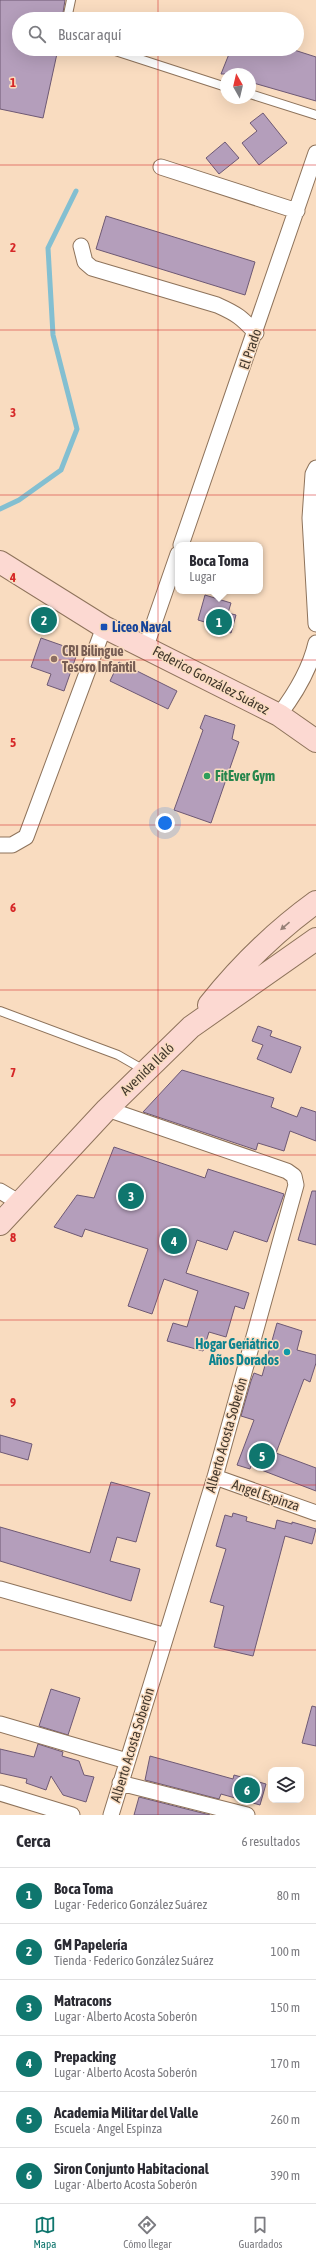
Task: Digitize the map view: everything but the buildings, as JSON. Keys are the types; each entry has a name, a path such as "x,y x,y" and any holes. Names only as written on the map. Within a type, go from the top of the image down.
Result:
{"main road":[{"name":"Federico González Suárez","path":"0,562 104,626 146,646 278,715 316,741"},
{"path":"191,1027 218,993 285,925 316,902"},
{"name":"Avenida Ilaló","path":"0,1224 106,1109 144,1070 191,1027 316,939"}],"street":[{"name":"El Prado","path":"182,542 256,333 297,211 312,180 316,153"},
{"path":"161,168 297,211"},
{"path":"81,246 85,262 92,268 217,305 245,320 256,333"},
{"path":"316,468 313,474 310,518 316,624"},
{"path":"146,646 175,563"},
{"path":"0,845 12,845 26,837 104,626"},
{"path":"278,715 289,702 312,659 316,643"},
{"name":"Alberto Acosta Soberón","path":"106,1109 287,1171 294,1176 296,1185 215,1477 111,1815"},
{"path":"0,1191 20,1203"},
{"name":"Angel Espinza","path":"215,1477 316,1513"},
{"path":"0,1589 166,1636"},
{"path":"0,1724 127,1761"},
{"path":"120,1783 247,1815"},
{"path":"0,1793 72,1815"}],"lane":[{"path":"69,12 72,0"},
{"path":"131,56 220,85"},
{"path":"256,96 316,116"},
{"path":"0,1011 118,1055 144,1070"}],"waterway":[{"path":"0,509 19,500 61,470 77,429 53,335 48,248 76,191"}],"place":[{"name":"GM Papelería","path":"44,620"},
{"name":"Boca Toma","path":"219,622"},
{"name":"Liceo Naval","path":"104,627"},
{"name":"CRI Bilingue Tesoro Infantil","path":"54,659"},
{"name":"FitEver Gym","path":"207,776"},
{"name":"Matracons","path":"131,1196"},
{"name":"Prepacking","path":"174,1241"},
{"name":"Hogar Geriátrico Años Dorados","path":"287,1352"},
{"name":"Academia Militar del Valle","path":"262,1456"},
{"name":"Siron Conjunto Habitacional","path":"247,1790"}]}
